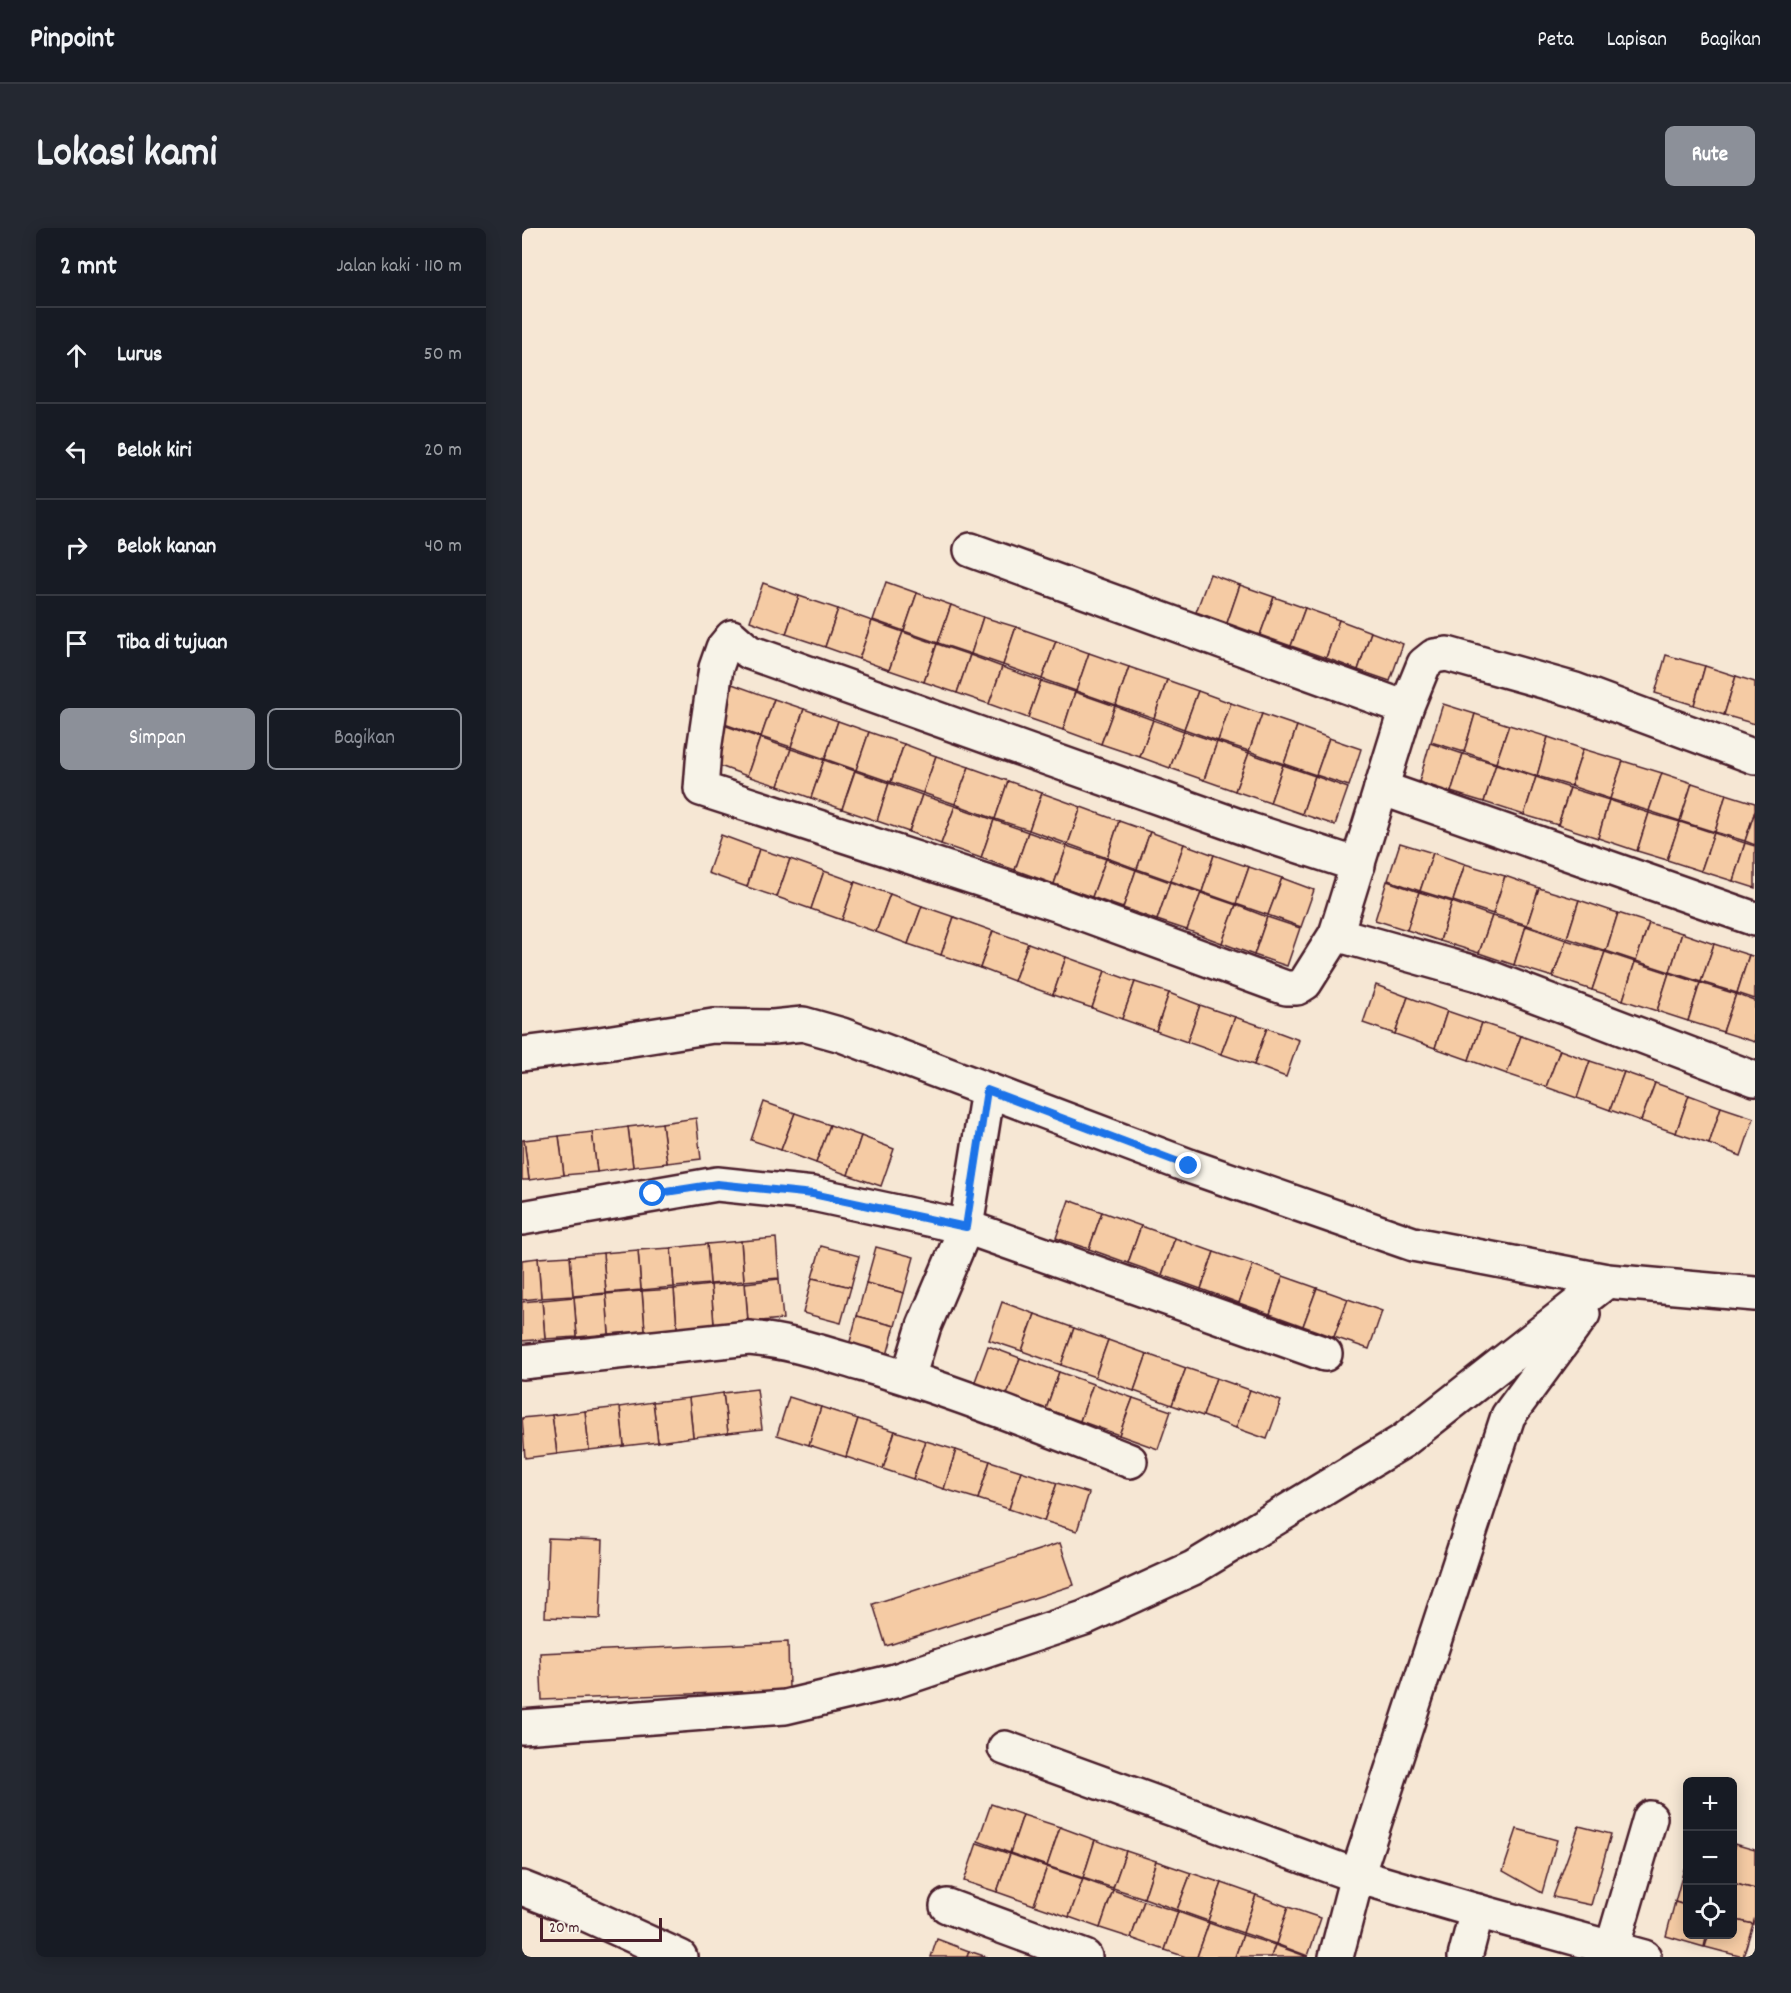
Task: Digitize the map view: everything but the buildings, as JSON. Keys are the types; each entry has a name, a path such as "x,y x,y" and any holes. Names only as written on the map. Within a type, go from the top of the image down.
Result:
{"street":[{"path":"972,550 1406,708"},
{"path":"1358,865 1250,830 749,652 732,637 723,648 716,668 704,750 701,789 1056,904 1286,987 1297,988 1305,983 1336,934 1358,865 1406,708 1424,664 1434,656 1447,654 1575,690 1755,757"},
{"path":"1381,788 1755,919"},
{"path":"1336,934 1482,975 1755,1079"},
{"path":"522,1054 713,1026 773,1027 803,1024 842,1035 1189,1166 1413,1244 1607,1281 1755,1294"},
{"path":"908,1378 924,1326 966,1227 987,1090"},
{"path":"522,1218 717,1184 813,1194 966,1227 1325,1354"},
{"path":"522,1727 785,1707 895,1681 1084,1618 1193,1568 1403,1441 1607,1281"},
{"path":"1336,1957 1357,1876 1508,1416 1607,1281"},
{"path":"522,1362 749,1338 772,1340 804,1347 908,1378 1130,1461"},
{"path":"1005,1748 1357,1876 1644,1957"},
{"path":"1612,1948 1650,1818"},
{"path":"522,1888 680,1957"},
{"path":"947,1906 1085,1957"},
{"path":"1465,1957 1477,1911"}],"route":[{"path":"653,1194 717,1184 813,1194 966,1227 987,1090 1189,1166"}]}
